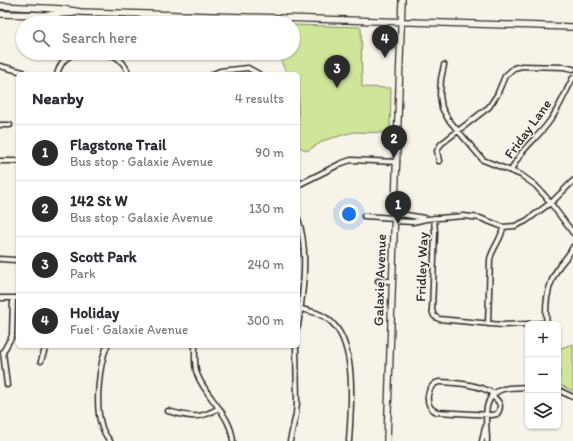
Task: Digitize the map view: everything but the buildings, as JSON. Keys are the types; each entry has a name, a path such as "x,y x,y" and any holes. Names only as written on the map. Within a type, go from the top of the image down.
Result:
{"street":[{"name":"Galaxie Avenue","path":"387,441 402,0"},
{"path":"0,6 62,9 81,12 224,16"},
{"path":"0,14 61,15 81,12"},
{"path":"300,18 573,27"},
{"path":"58,72 64,60"},
{"path":"119,60 124,64 128,72"},
{"path":"444,65 441,79 441,104 446,116 483,160 512,171 535,185 573,233"},
{"path":"0,66 23,72"},
{"path":"439,162 437,151 439,147 457,130 488,107 497,95 505,76 514,68 522,66 564,67 573,69"},
{"path":"218,72 248,68 255,72"},
{"name":"Friday Lane","path":"512,171 521,153 553,117 573,78"},
{"path":"0,125 10,126"},
{"path":"300,184 351,160 397,162"},
{"path":"0,161 16,161"},
{"path":"395,217 413,222 434,218 469,216 504,227 510,227 521,224 550,203 573,181"},
{"path":"364,216 426,219"},
{"name":"Fridley Way","path":"434,218 434,316 440,319 488,324 525,324"},
{"path":"488,324 490,259 493,250 502,236 504,227"},
{"path":"300,228 304,276 300,315"},
{"path":"547,321 546,299 549,286 556,272 573,247"},
{"path":"0,259 15,260"},
{"path":"378,280 392,281"},
{"path":"0,298 16,298 12,336 3,352 7,385"},
{"path":"301,309 317,313 329,319 339,330 345,342 352,393 349,441"},
{"path":"41,362 45,348"},
{"path":"106,348 100,368 98,408 101,424 110,441"},
{"path":"195,348 197,373 202,384 228,422 233,441"},
{"path":"290,441 297,402 296,348"},
{"path":"442,382 484,388 500,404 500,410 497,414 486,414 435,412 428,403 430,388 435,383 442,382"},
{"path":"487,441 486,414 487,405 492,395 503,389 525,387"},
{"path":"561,391 573,396"},
{"path":"168,411 197,417 208,414 219,408"},
{"path":"482,441 486,426"}],"green space":[{"path":"300,25 361,27 362,87 391,88 390,133 354,132 325,140 307,151 300,147 300,72 286,72 280,60 300,60"},
{"path":"573,344 573,391 561,385 561,348"}],"place":[{"name":"Holiday","path":"385,58"},
{"name":"Scott Park","path":"337,88"},
{"name":"142 St W","path":"394,158"},
{"name":"Flagstone Trail","path":"398,224"}]}
